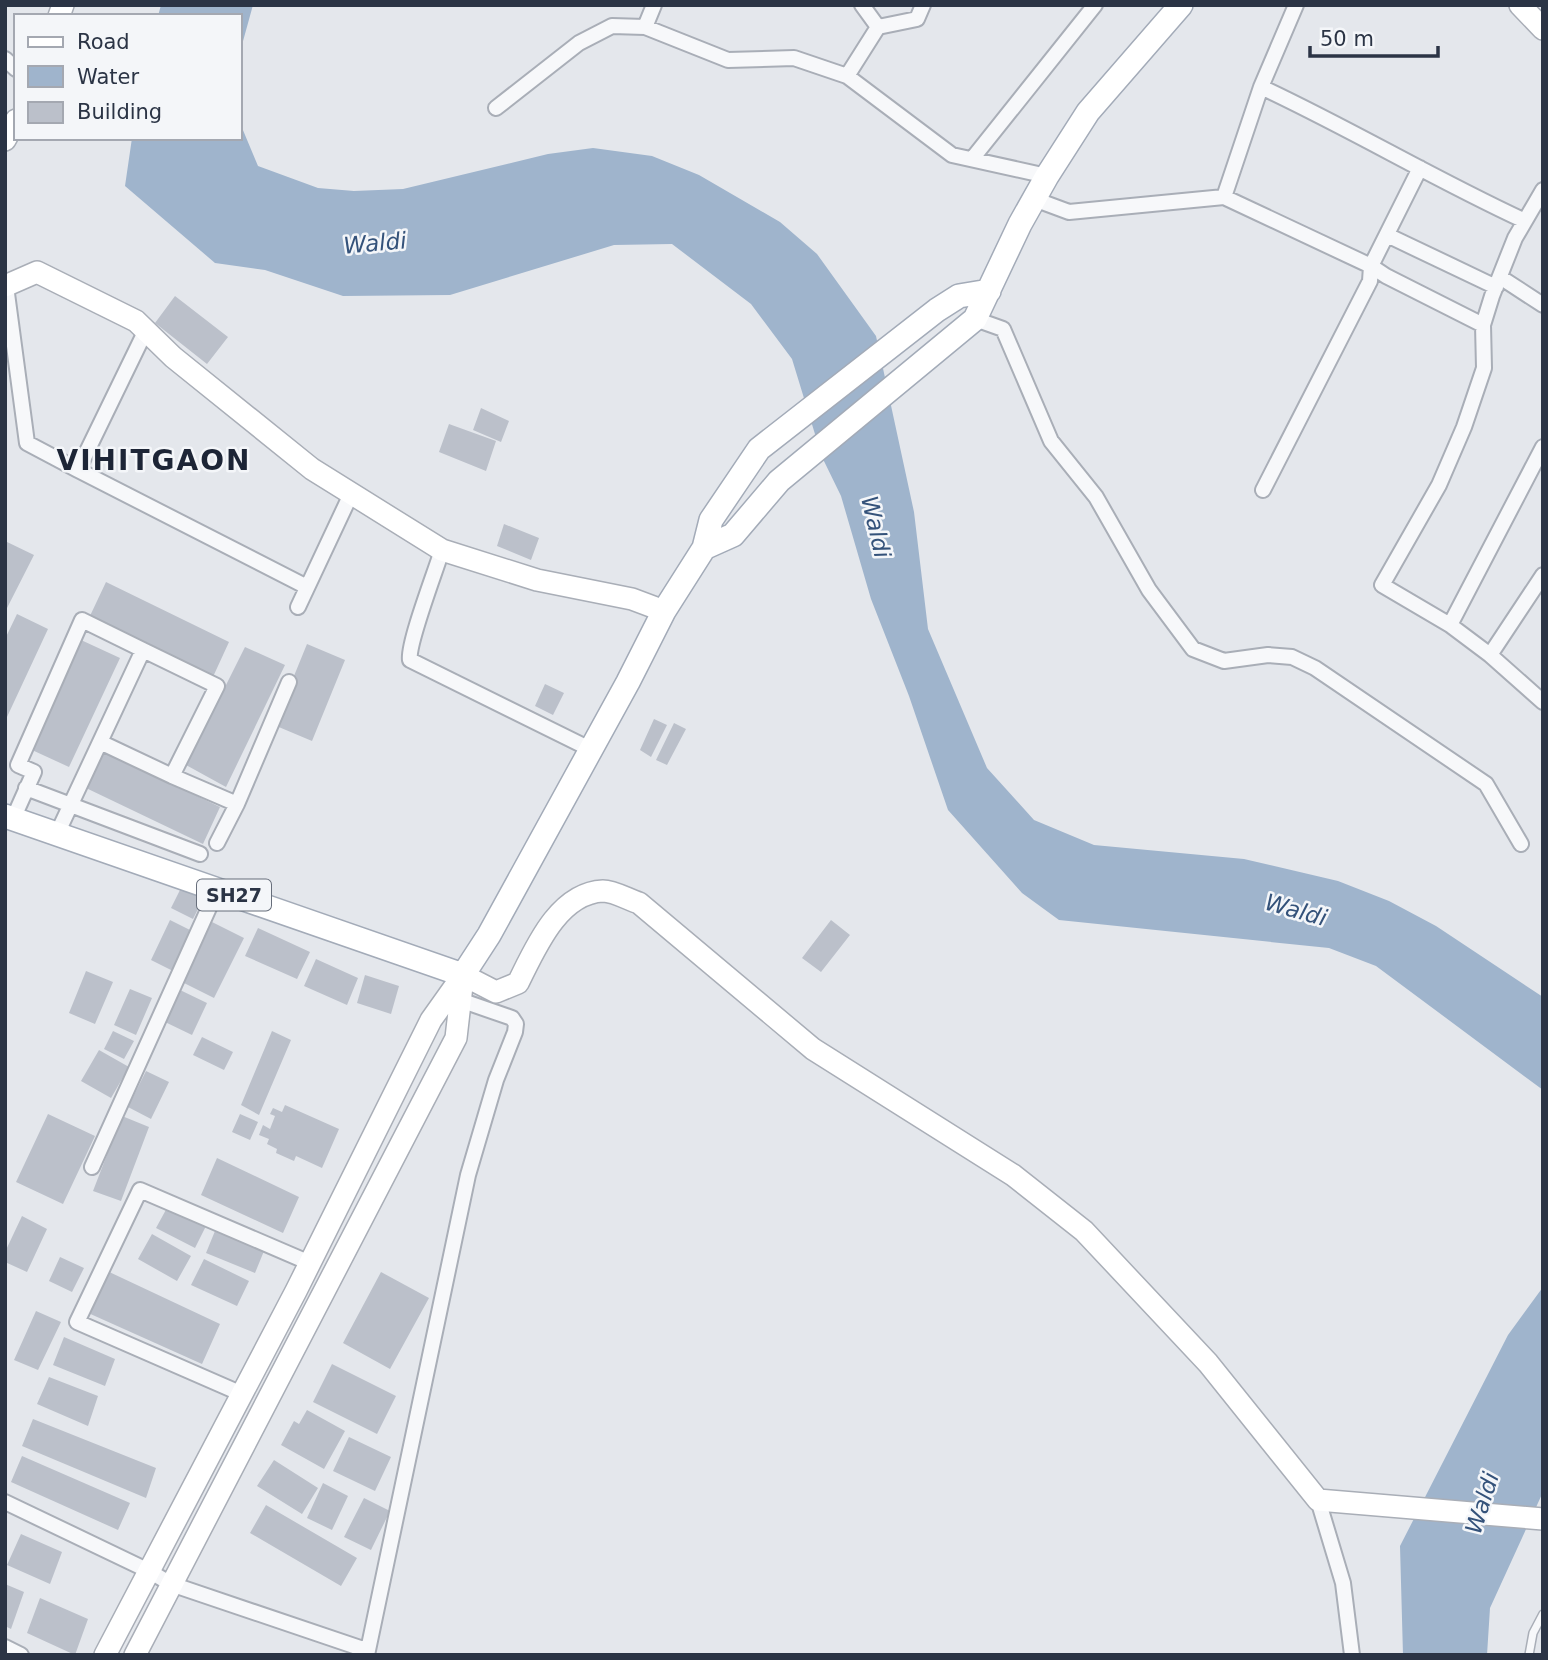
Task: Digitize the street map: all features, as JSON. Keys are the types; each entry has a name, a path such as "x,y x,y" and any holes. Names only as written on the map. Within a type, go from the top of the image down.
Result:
{"main road":[{"path":"704,548 733,535 779,481 975,319 1034,199 1088,112 1181,5"},
{"path":"463,975 489,935 664,611 704,548 711,520 759,449 959,296 989,291"},
{"name":"SH27","path":"9,817 463,975"}],"street":[{"path":"645,27 654,5"},
{"path":"862,5 878,27"},
{"path":"847,76 878,27 917,19 923,5"},
{"path":"972,159 1096,5"},
{"path":"1224,197 1261,87 1296,5"},
{"path":"1520,5 1543,29"},
{"path":"496,108 579,43 612,26 645,27 728,60 794,58 847,76 952,155 1047,176"},
{"path":"1261,87 1329,119 1468,195 1525,221"},
{"path":"5,140 14,124"},
{"path":"1263,490 1370,281 1371,266 1420,168"},
{"path":"1543,190 1515,238 1483,326 1484,368 1464,427 1439,485 1382,585 1450,625 1490,655 1543,702"},
{"path":"1034,199 1069,212 1224,197 1371,266 1483,326"},
{"path":"1387,235 1498,282 1543,305"},
{"path":"307,587 27,443 6,286 37,272 113,307 136,321 173,357 312,469 442,550 537,580 632,599 664,611"},
{"path":"975,319 1003,329 1051,441 1096,497 1149,590 1193,649 1224,661 1268,654 1292,657 1315,668 1486,784 1521,844"},
{"path":"78,470 146,330"},
{"path":"1450,625 1543,447"},
{"path":"298,607 351,494"},
{"path":"442,550 413,640 410,660 590,749"},
{"path":"1490,655 1543,575"},
{"path":"9,817 34,772 18,765 82,620 217,686 172,776"},
{"path":"57,834 143,650"},
{"path":"217,843 237,804 289,682"},
{"path":"100,742 237,804"},
{"path":"26,788 200,854"},
{"path":"92,1167 217,890"},
{"path":"463,975 496,992 518,983 546,927 575,900 604,891 639,904 813,1049 1013,1175 1084,1231 1208,1363 1318,1500 1343,1583 1352,1655"},
{"path":"135,1655 456,1038 463,975"},
{"path":"105,1655 310,1264 431,1020 463,975"},
{"path":"5,1502 172,1584 367,1653 468,1175 499,1069 515,1032 516,1024 512,1018 460,1000"},
{"path":"242,1394 77,1322 140,1190 310,1264"},
{"path":"1318,1500 1543,1519"},
{"path":"5,1647 21,1655"}],"lane":[{"path":"1529,1655 1533,1633 1543,1614"}],"water":[{"path":"161,5 253,5 242,45 242,14 159,14"},
{"name":"Waldi","path":"242,128 258,166 318,188 354,191 403,189 548,154 593,148 652,156 699,175 780,222 817,254 876,336 914,512 928,629 987,768 1034,820 1094,845 1244,859 1338,881 1389,901 1436,926 1543,997 1543,1090 1376,966 1329,948 1059,920 1022,893 948,810 909,696 871,599 841,496 822,457 792,359 751,304 672,244 614,245 450,295 343,296 265,270 215,263 125,186 132,140 242,140"},
{"name":"Waldi","path":"1543,1287 1543,1492 1490,1608 1487,1655 1403,1655 1400,1546 1508,1335"}],"building":[{"path":"175,296 228,337 207,364 155,323"},
{"path":"481,408 509,421 501,442 473,430"},
{"path":"449,424 496,441 486,471 439,452"},
{"path":"504,524 539,538 531,560 497,546"},
{"path":"5,541 34,555 5,612"},
{"path":"106,582 229,642 212,679 89,618"},
{"path":"17,614 48,629 7,717 5,639"},
{"path":"81,640 120,658 69,767 32,750"},
{"path":"307,644 345,660 312,741 274,725"},
{"path":"245,647 285,665 226,787 186,765"},
{"path":"545,684 564,693 553,715 535,706"},
{"path":"654,719 667,725 651,757 640,750"},
{"path":"674,723 686,729 667,765 656,760"},
{"path":"102,751 220,807 203,844 86,788"},
{"path":"181,888 203,899 193,919 171,908"},
{"path":"170,920 192,931 173,971 151,960"},
{"path":"831,920 850,935 821,972 802,958"},
{"path":"212,922 244,938 214,998 182,982"},
{"path":"258,928 310,952 297,979 245,956"},
{"path":"316,959 358,978 347,1005 304,986"},
{"path":"86,971 113,982 95,1024 69,1013"},
{"path":"365,975 399,986 391,1014 357,1003"},
{"path":"130,989 152,998 136,1035 114,1025"},
{"path":"180,990 207,1003 192,1035 165,1022"},
{"path":"113,1031 134,1041 124,1059 104,1049"},
{"path":"272,1031 291,1040 259,1115 241,1105"},
{"path":"202,1037 233,1052 224,1070 193,1055"},
{"path":"99,1050 129,1067 111,1098 81,1081"},
{"path":"146,1071 169,1082 151,1119 128,1107"},
{"path":"285,1105 339,1129 322,1168 296,1156 294,1161 276,1153 277,1149 267,1144 269,1139 259,1135 263,1125 270,1129 275,1116 270,1114 273,1108 282,1112"},
{"path":"48,1114 95,1136 63,1204 16,1182"},
{"path":"240,1114 258,1122 250,1140 232,1132"},
{"path":"122,1116 149,1127 121,1201 93,1191"},
{"path":"217,1158 299,1197 283,1233 201,1195"},
{"path":"168,1206 206,1226 195,1248 156,1228"},
{"path":"22,1216 47,1229 27,1272 5,1262 5,1252"},
{"path":"215,1231 264,1251 255,1273 206,1253"},
{"path":"152,1234 191,1256 177,1281 138,1259"},
{"path":"60,1257 84,1268 72,1292 49,1281"},
{"path":"204,1259 249,1281 237,1306 191,1285"},
{"path":"105,1270 220,1324 202,1364 86,1312"},
{"path":"381,1272 429,1298 390,1369 343,1343"},
{"path":"36,1311 61,1322 38,1370 14,1360"},
{"path":"64,1337 115,1359 105,1386 53,1365"},
{"path":"332,1364 396,1396 377,1434 313,1402"},
{"path":"49,1377 98,1396 88,1426 37,1404"},
{"path":"307,1410 345,1431 324,1469 281,1445 294,1421 299,1424"},
{"path":"33,1419 156,1468 146,1498 22,1446"},
{"path":"349,1437 391,1457 375,1491 333,1471"},
{"path":"22,1456 130,1503 118,1530 11,1482"},
{"path":"274,1460 318,1488 302,1514 257,1486"},
{"path":"323,1483 348,1496 332,1530 307,1518"},
{"path":"364,1498 390,1511 371,1550 344,1537"},
{"path":"266,1505 357,1558 341,1586 250,1533"},
{"path":"21,1534 62,1552 50,1584 7,1565"},
{"path":"5,1584 24,1592 11,1629 5,1626"},
{"path":"40,1598 88,1619 75,1655 27,1633"}],"district":[{"name":"VIHITGAON","path":"154,460"}]}
